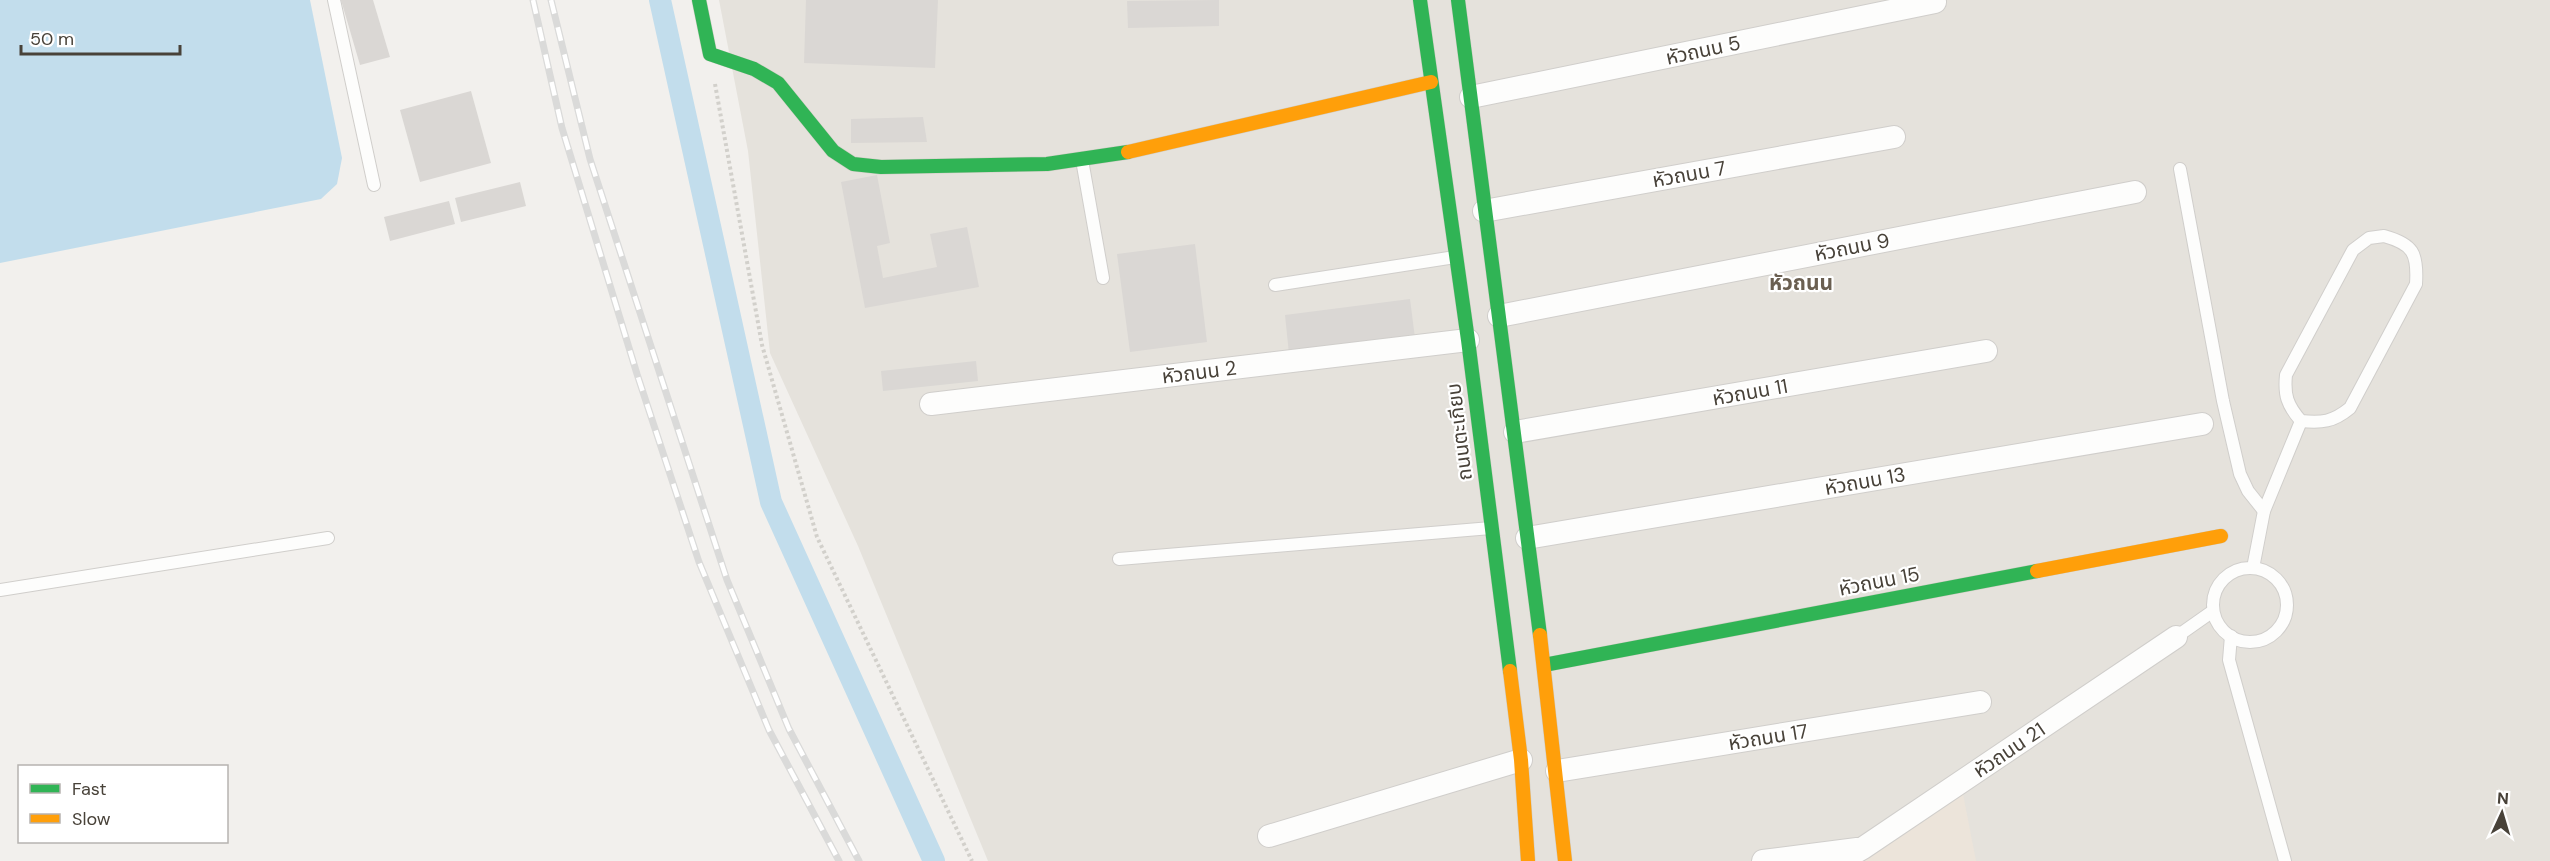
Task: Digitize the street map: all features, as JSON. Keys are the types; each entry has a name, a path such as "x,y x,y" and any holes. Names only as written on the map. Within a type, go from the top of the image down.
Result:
{"street":[{"path":"699,0 710,54 755,68 779,84 830,147 843,159 854,164 880,167 1047,164 1131,152 1431,82"},
{"name":"ถนนตะเกียบ","path":"1420,0 1468,340 1521,760 1528,861"},
{"path":"1458,0 1544,665 1565,861"},
{"name":"หัวถนน 5","path":"1471,101 1935,2"},
{"path":"1435,112 1471,101"},
{"name":"หัวถนน 7","path":"1484,211 1894,137"},
{"name":"หัวถนน 9","path":"1499,316 2135,192"},
{"name":"หัวถนน 2","path":"931,404 1468,340"},
{"name":"หัวถนน 11","path":"1515,432 1986,351"},
{"name":"หัวถนน 13","path":"1527,538 2202,424"},
{"name":"หัวถนน 15","path":"1544,665 2221,536"},
{"name":"หัวถนน 21","path":"1840,861 1863,848 2176,637"},
{"name":"หัวถนน 17","path":"1557,771 1980,702"},
{"path":"1269,836 1521,760"},
{"path":"1527,844 1563,840"},
{"path":"1763,861 1863,848"}],"lane":[{"path":"334,0 374,185"},
{"path":"1082,159 1103,278"},
{"path":"2180,169 2223,400 2240,474 2248,491 2264,511"},
{"path":"2384,236 2402,241 2414,252 2417,267 2416,284 2350,408 2338,418 2323,423 2301,421 2289,408 2284,394 2286,375 2353,250 2369,238 2384,236"},
{"path":"1275,285 1455,257"},
{"path":"2253,568 2264,511 2301,421"},
{"path":"1119,559 1491,528"},
{"path":"0,590 328,538"},
{"path":"2253,568 2265,570 2283,587 2287,598 2283,622 2276,631 2260,640 2242,641 2231,636 2216,621 2213,611 2213,600 2222,580 2231,572 2253,568"},
{"path":"2176,637 2213,611"},
{"path":"2231,636 2229,660 2285,861"}],"path":[{"path":"710,54 762,345 818,537 972,861"}],"shaded area":[{"path":"719,0 2550,0 2550,861 988,861 858,546 770,353 748,151"},
{"path":"1963,794 1976,861 1863,861"}],"water":[{"path":"0,0 310,0 342,158 337,184 321,199 0,263"}],"building":[{"path":"341,0 373,0 390,57 360,65"},
{"path":"806,0 938,0 935,68 804,63"},
{"path":"1219,0 1219,26 1128,28 1127,1"},
{"path":"471,91 491,163 420,182 400,110"},
{"path":"923,117 927,142 851,143 851,119"},
{"path":"877,175 890,243 877,246 883,278 937,267 930,234 967,227 979,287 865,308 841,182"},
{"path":"520,182 526,206 461,222 455,198"},
{"path":"449,201 455,224 390,241 384,217"},
{"path":"1195,244 1207,342 1130,352 1117,254"},
{"path":"1410,299 1415,338 1289,354 1285,315"},
{"path":"976,361 978,381 883,391 881,371"}],"waterway":[{"path":"660,0 771,502 934,861"}],"railway":[{"path":"533,0 562,128 637,374 699,562 769,730 839,861"},
{"path":"551,0 590,159 727,580 789,729 859,861"}],"traffic: fast":[{"path":"699,0 710,54 754,69 778,83 833,151 853,164 881,167 1047,164 1128,152"},
{"path":"1420,0 1468,340 1510,671"},
{"path":"1458,0 1540,635"},
{"path":"1544,665 2037,571"}],"traffic: slow":[{"path":"1128,152 1431,82"},
{"path":"2037,571 2221,536"},
{"path":"1540,635 1565,861"},
{"path":"1510,671 1521,760 1528,861"}],"district":[{"name":"หัวถนน","path":"1801,283"}]}
